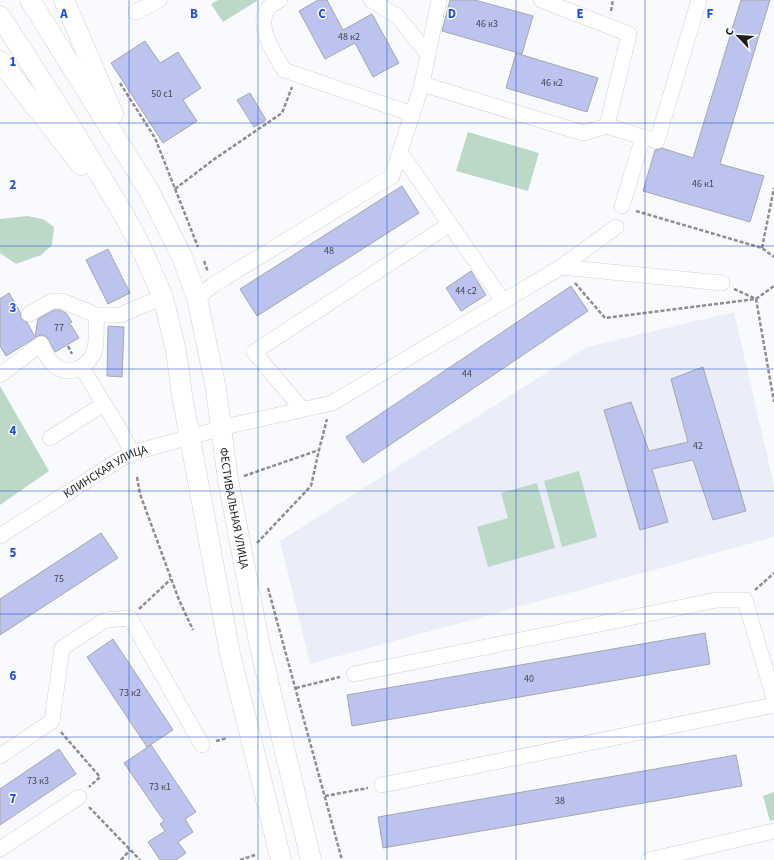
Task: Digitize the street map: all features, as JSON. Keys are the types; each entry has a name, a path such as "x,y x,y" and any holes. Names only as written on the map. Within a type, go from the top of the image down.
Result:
{"main road":[{"path":"64,0 134,166"},
{"path":"34,7 134,166"},
{"path":"4,23 101,177 140,245 163,297 171,324 190,438 230,654 280,860"},
{"path":"0,61 115,208 140,245"},
{"name":"ФЕСТИВАЛЬНАЯ УЛИЦА","path":"134,166 182,257 197,298 216,389 228,480 260,647 311,860"}],"street":[{"path":"136,12 159,0"},
{"path":"280,0 269,7 263,25 269,44 284,70 296,76 412,114"},
{"path":"371,0 397,16 428,54"},
{"path":"197,298 213,284 392,176 422,84 439,0"},
{"path":"541,0 629,34 608,126"},
{"path":"422,84 583,133 608,126 657,141 699,0"},
{"path":"622,206 643,137"},
{"path":"400,152 503,301"},
{"path":"302,409 254,352 450,224"},
{"name":"КЛИНСКАЯ УЛИЦА","path":"0,536 132,453 302,409 332,403 561,267 616,228"},
{"path":"561,267 722,283"},
{"path":"28,314 52,301 62,301 96,315 120,315 163,297"},
{"path":"0,375 41,344 52,363 62,369 74,371 82,368 88,362 95,348 96,315"},
{"path":"82,368 132,453"},
{"path":"50,438 104,404"},
{"path":"354,674 717,600 745,600 774,698"},
{"path":"0,756 52,721 62,648 104,620 130,618 202,745"},
{"path":"382,785 774,705"},
{"path":"0,849 79,797"},
{"path":"649,860 774,831"}],"path":[{"path":"175,189 213,160 282,113 296,76"},
{"path":"118,80 155,138"},
{"path":"762,248 774,188"},
{"path":"622,206 762,248 774,257"},
{"path":"561,267 604,318 756,299 774,286"},
{"path":"722,283 756,299"},
{"path":"756,299 774,402"},
{"path":"68,346 72,354"},
{"path":"254,537 255,545 311,486 332,403"},
{"path":"241,469 242,476 319,450"},
{"path":"137,477 140,494 171,579 194,630"},
{"path":"745,600 774,573"},
{"path":"130,618 171,579"},
{"path":"266,583 342,860"},
{"path":"296,688 354,674"},
{"path":"52,721 100,777 79,797 140,860"},
{"path":"325,796 382,785"},
{"path":"121,860 130,850"},
{"path":"240,860 255,855"}],"shaded area":[{"path":"734,312 774,486 774,537 310,664 280,541 587,347"}],"green space":[{"path":"218,0 257,1 223,22 211,4"},
{"path":"468,132 539,153 528,191 456,171"},
{"path":"27,216 43,219 54,227 52,245 41,255 16,264 0,253 0,219"},
{"path":"0,386 49,471 0,505"},
{"path":"579,471 597,537 562,547 544,481"},
{"path":"537,483 555,548 488,567 477,527 508,518 501,493"},
{"path":"774,792 774,820 770,821 763,796"}],"building":[{"path":"318,0 327,0 343,30 372,14 399,63 373,77 355,43 325,59 299,11"},
{"path":"450,0 475,0 533,16 522,54 442,31"},
{"path":"741,0 770,0 720,164 764,176 750,222 643,191 655,150 662,148 693,158"},
{"path":"145,41 160,63 178,52 201,88 183,100 197,121 163,143 111,63"},
{"path":"516,53 598,78 587,112 506,88"},
{"path":"250,93 266,120 254,127 237,100"},
{"path":"402,186 419,213 257,316 240,289"},
{"path":"108,249 130,293 108,304 86,260"},
{"path":"471,271 486,295 461,311 446,288"},
{"path":"571,286 588,311 363,463 346,437"},
{"path":"9,293 20,312 21,319 27,322 35,337 38,319 54,310 60,310 66,313 72,322 68,325 71,325 79,338 55,352 49,340 45,336 40,335 6,356 0,346 0,299"},
{"path":"108,326 124,327 122,377 107,376"},
{"path":"703,367 746,511 713,520 693,460 652,469 668,522 640,530 604,410 631,402 649,451 688,442 671,379"},
{"path":"101,533 118,558 0,635 0,599"},
{"path":"705,633 710,664 352,726 347,695"},
{"path":"113,639 173,730 147,747 87,657"},
{"path":"151,745 196,812 185,819 193,832 178,842 186,853 176,860 160,860 148,842 165,831 160,824 164,821 124,763"},
{"path":"59,749 76,774 0,825 0,789"},
{"path":"736,755 742,786 383,848 378,817"}]}
